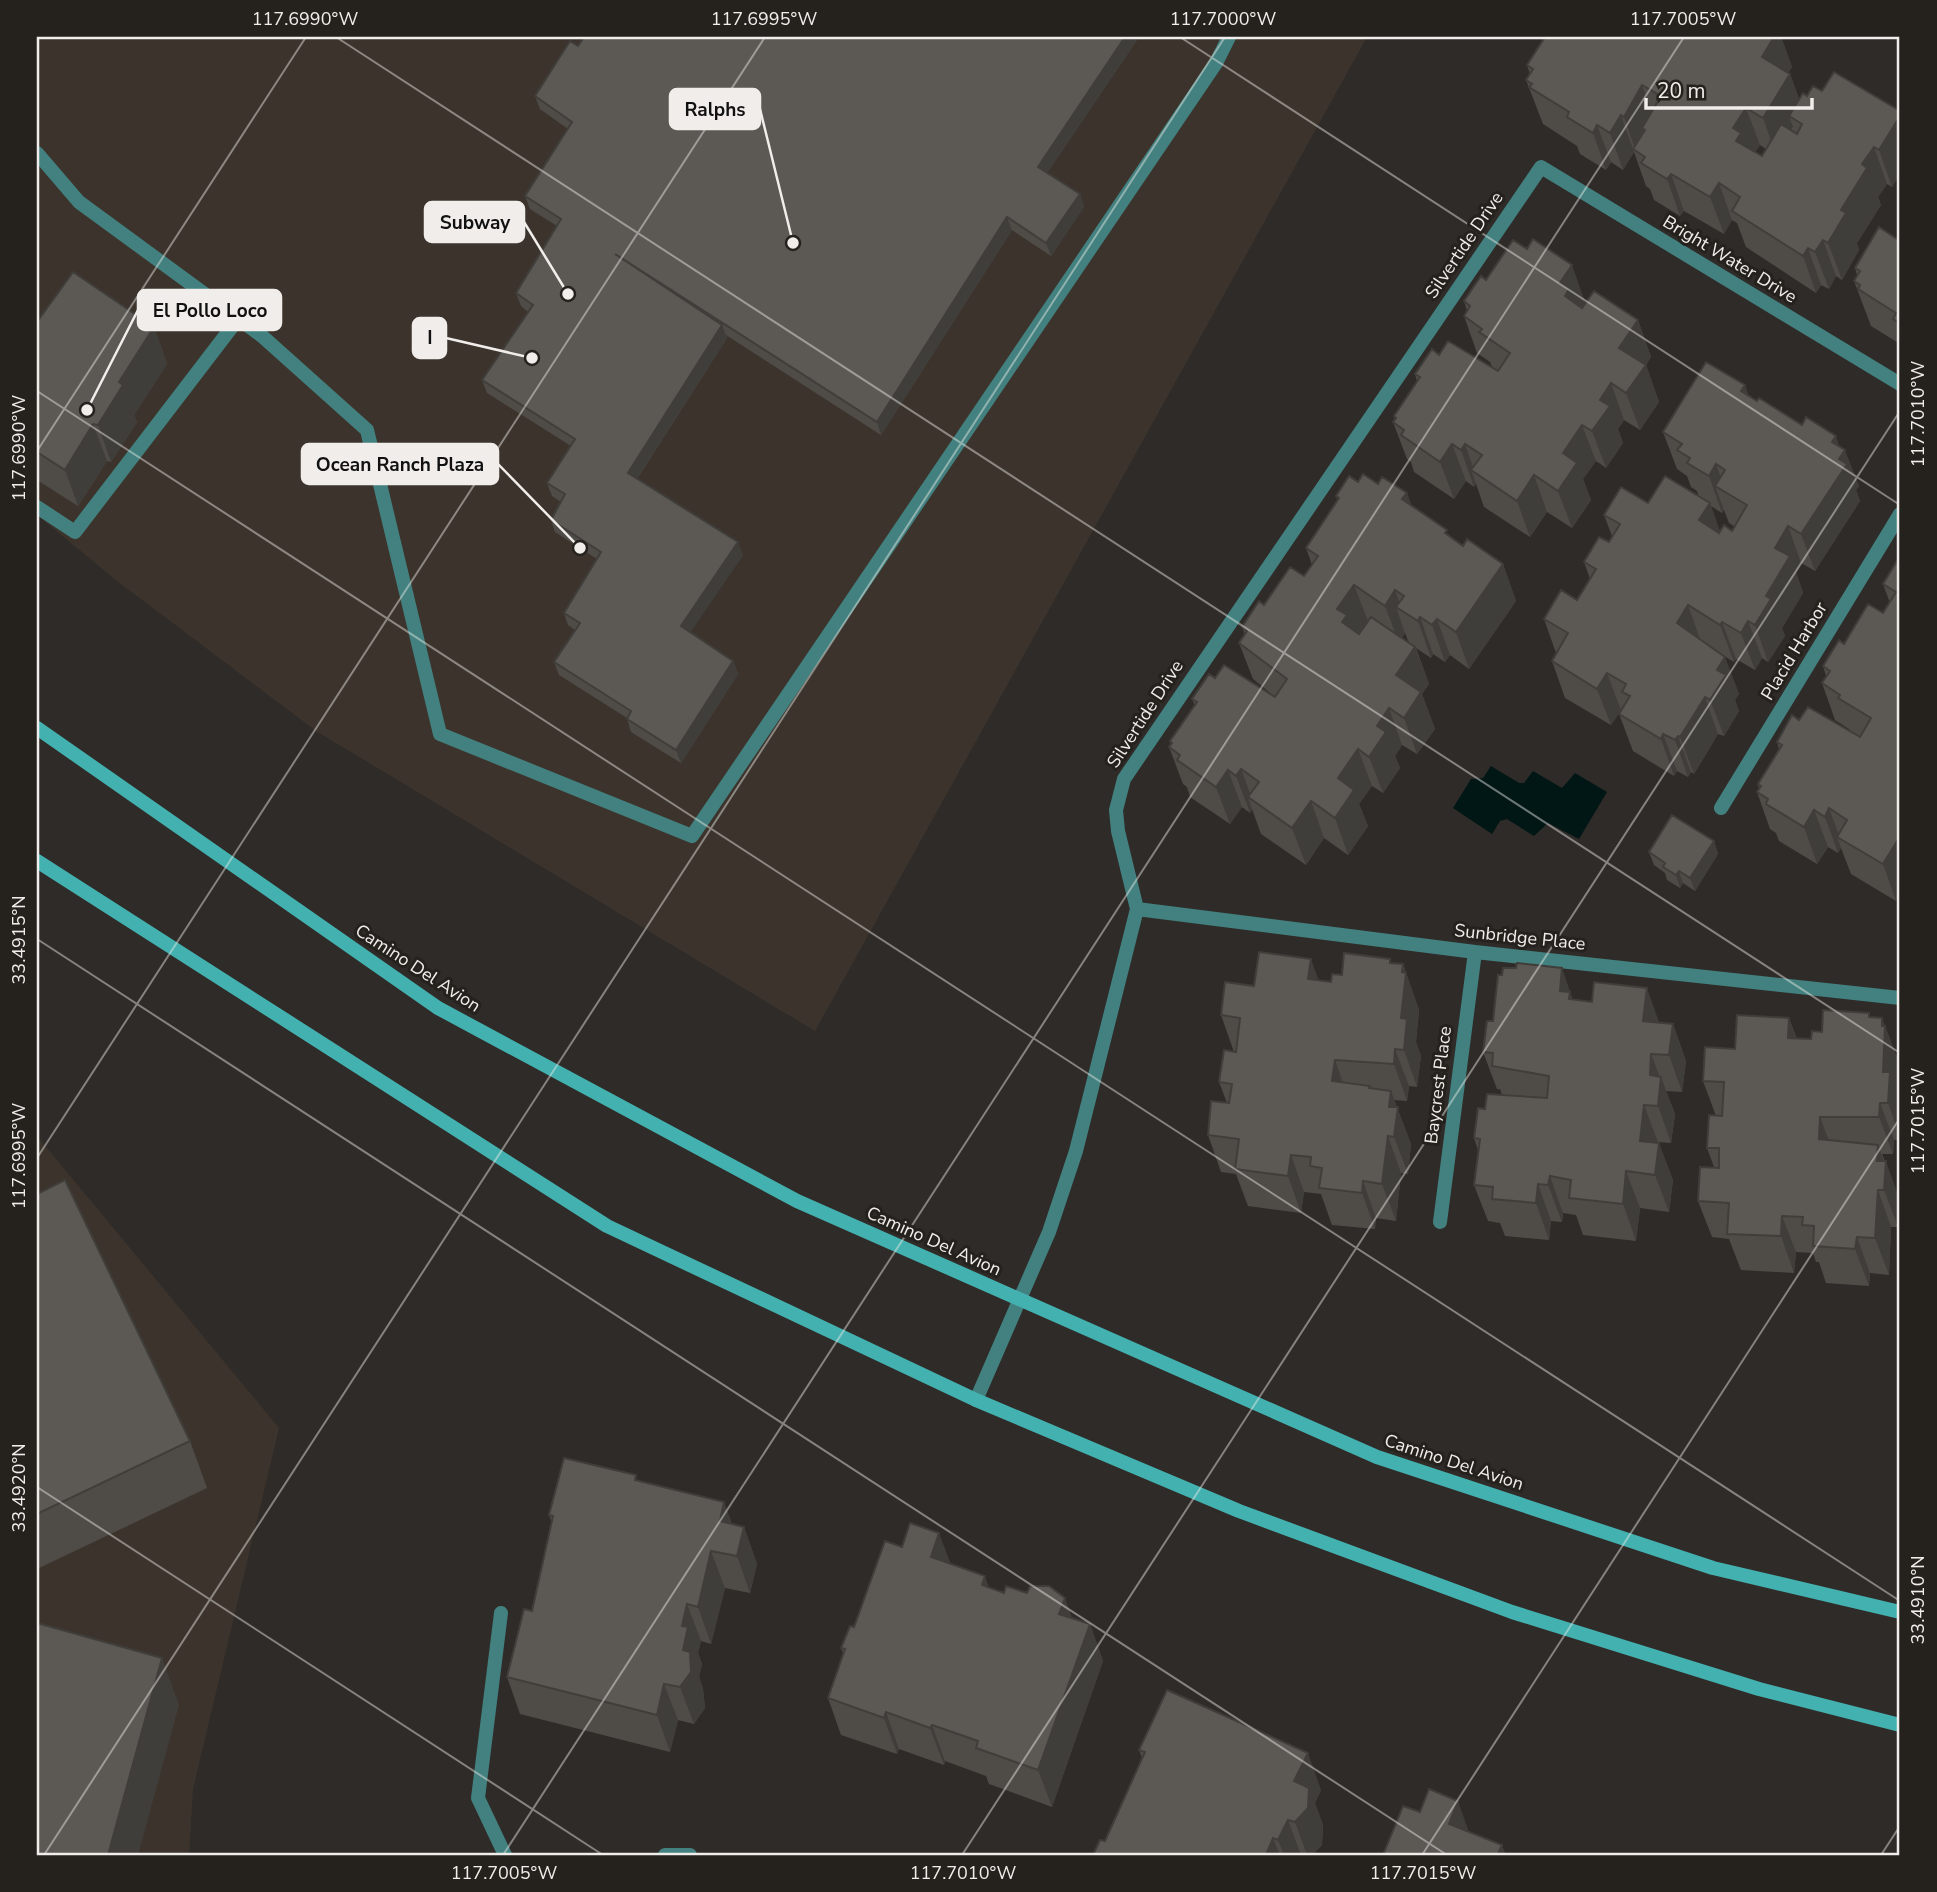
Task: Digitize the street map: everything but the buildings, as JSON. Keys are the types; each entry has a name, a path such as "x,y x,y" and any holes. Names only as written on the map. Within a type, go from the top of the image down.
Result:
{"main road":[{"name":"Camino Del Avion","path":"37,728 438,1008 797,1202 1377,1457 1713,1568 1900,1612"},
{"path":"37,861 607,1226 976,1400 1239,1511 1512,1612 1759,1689 1900,1725"}],"street":[{"path":"37,153 79,201 238,318 367,430 440,734 692,836 1216,63 1229,37"},
{"name":"Bright Water Drive","path":"1541,167 1900,384"},
{"name":"Silvertide Drive","path":"1137,909 1123,862 1116,810 1124,779 1541,167"},
{"path":"37,507 75,532 238,318"},
{"name":"Placid Harbor","path":"1721,808 1900,514"},
{"path":"976,1400 1049,1232 1076,1151 1137,909"},
{"name":"Sunbridge Place","path":"1137,909 1475,952 1900,998"},
{"name":"Baycrest Place","path":"1440,1222 1475,952"},
{"path":"501,1613 478,1798 505,1855"},
{"path":"665,1855 690,1855"}],"shaded area":[{"path":"37,37 1367,37 815,1031 316,731 117,581 37,515"},
{"path":"1491,766 1519,783 1524,783 1533,771 1562,788 1575,773 1607,792 1579,839 1548,823 1534,836 1507,819 1500,821 1492,834 1453,808 1471,779 1483,778"},
{"path":"37,1136 279,1428 193,1789 189,1855 37,1855"}],"place":[{"name":"Ralphs","path":"793,243"},
{"name":"Subway","path":"568,294"},
{"name":"I","path":"532,358"},
{"name":"El Pollo Loco","path":"87,410"},
{"name":"Ocean Ranch Plaza","path":"580,548"}]}
